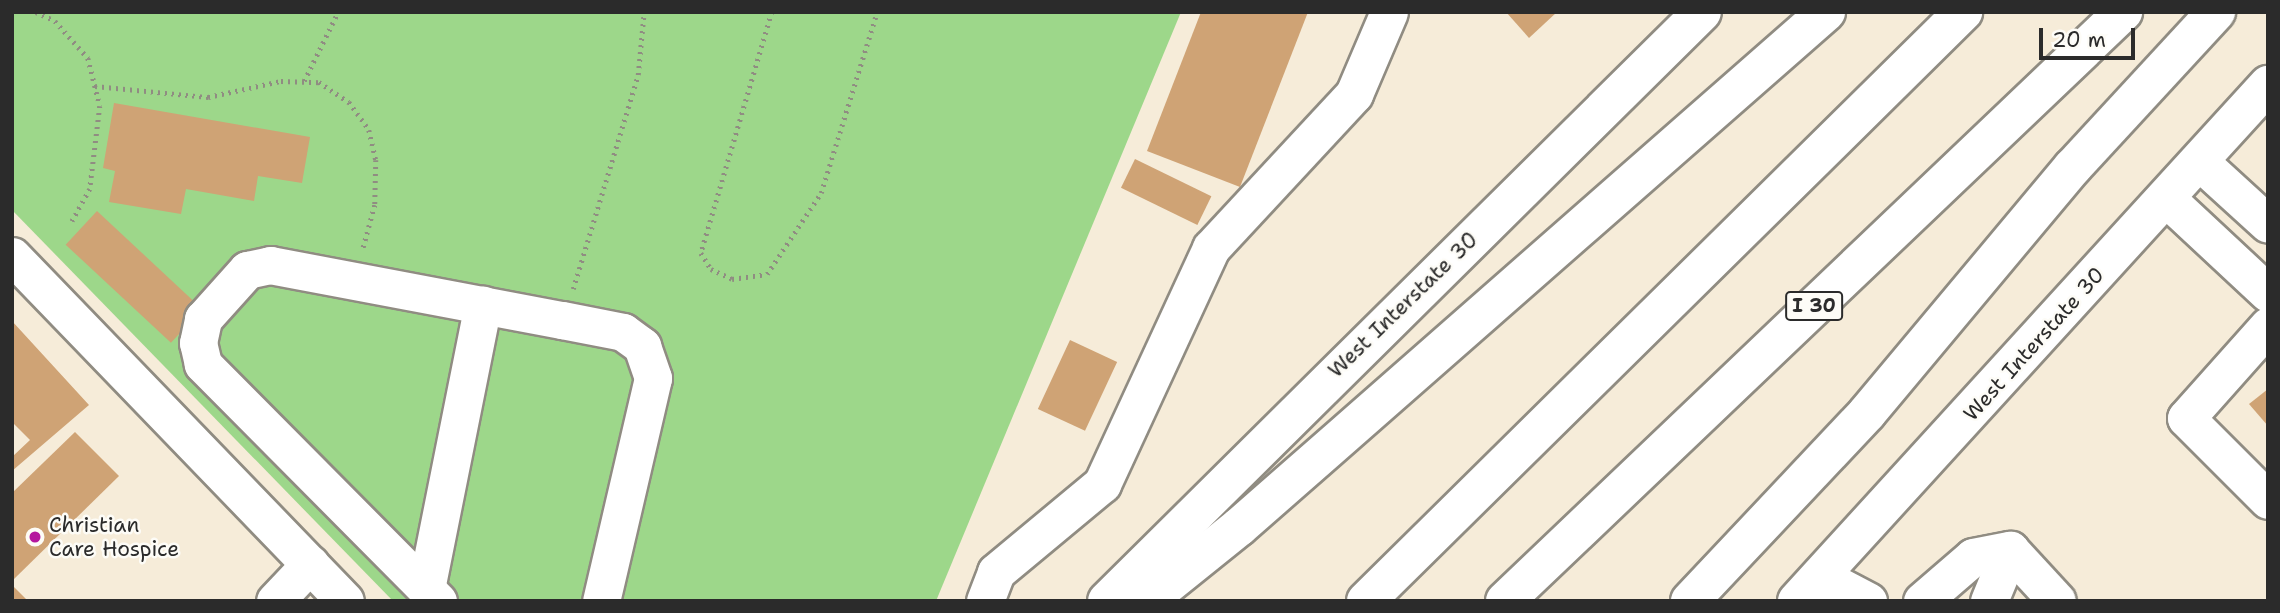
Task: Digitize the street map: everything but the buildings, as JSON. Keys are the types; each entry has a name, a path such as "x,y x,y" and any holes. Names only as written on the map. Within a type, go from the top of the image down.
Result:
{"main road":[{"name":"West Interstate 30","path":"1107,601 1702,12"},
{"path":"1147,601 1826,12"},
{"path":"1366,601 1963,12"},
{"name":"I 30","path":"1505,601 2123,12"},
{"path":"1690,601 1867,412 2073,167 2216,12"},
{"name":"West Interstate 30","path":"1809,589 2268,85"}],"lane":[{"path":"985,601 996,572 1102,484 1211,248 1353,93 1389,12"},
{"path":"2199,161 2268,224"},
{"path":"2166,198 2268,293"},
{"path":"12,256 345,601"},
{"path":"432,595 203,364 198,344 203,319 247,270 270,265 562,320 623,332 642,346 653,378 601,601"},
{"path":"432,595 483,305"},
{"path":"2268,326 2186,418 2268,500"},
{"path":"1922,601 1973,557 2010,550"},
{"path":"1989,601 2010,550"},
{"path":"2010,550 2057,601"},
{"path":"275,601 310,564"},
{"path":"1809,589 1867,601"}],"path":[{"path":"36,12 55,21 88,58 95,86 97,151 90,189 72,221"},
{"path":"304,81 338,12"},
{"path":"562,320 631,102 644,12"},
{"path":"772,12 701,253 711,269 732,279 767,274 821,193 877,12"},
{"path":"95,86 208,97 304,81 319,82 349,102 371,140 374,205 355,281"}],"green space":[{"path":"12,12 1181,12 936,601 393,601 12,210"}],"place":[{"name":"Christian Care Hospice","path":"35,537"}]}
